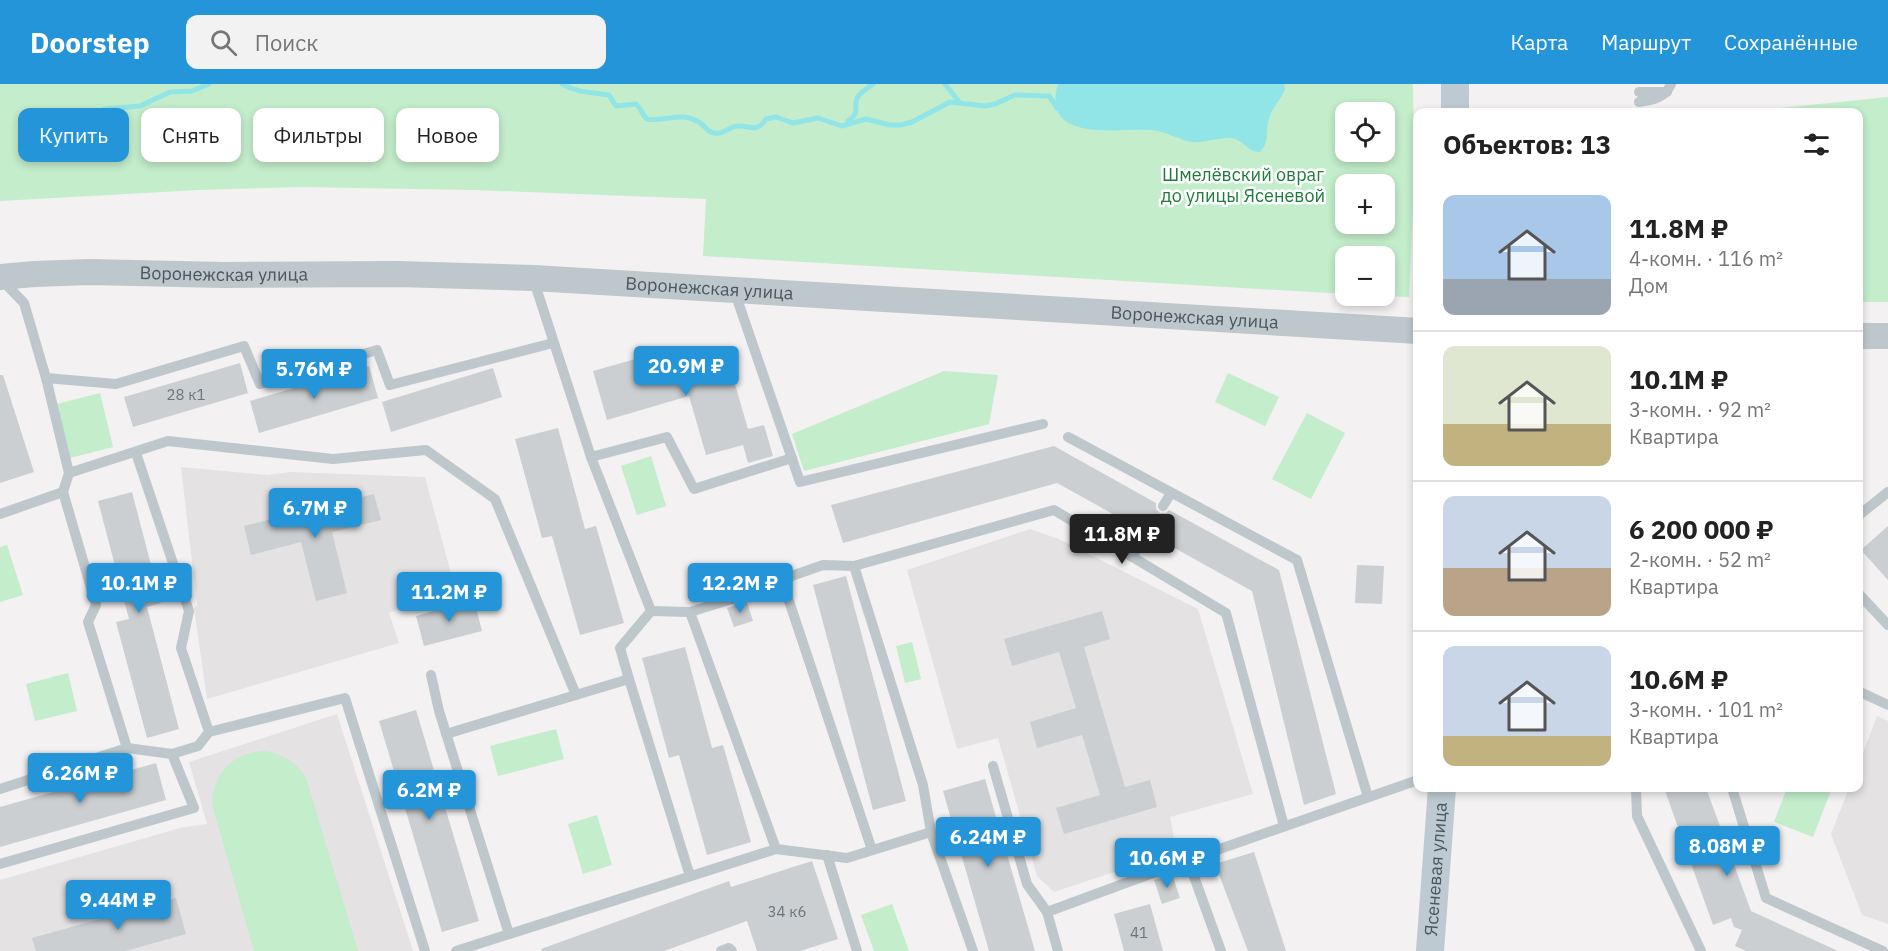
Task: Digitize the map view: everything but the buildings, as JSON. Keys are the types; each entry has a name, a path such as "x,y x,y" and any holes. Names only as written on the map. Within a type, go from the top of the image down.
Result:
{"main road":[{"path":"1455,84 1455,108"},
{"name":"Ясеневая улица","path":"1430,951 1442,792"}],"street":[{"name":"Воронежская улица","path":"0,278 90,272 223,275 398,274 533,278 1413,331"},
{"path":"1863,336 1888,336"}],"lane":[{"path":"1639,97 1655,99 1669,88"},
{"path":"0,278 24,303 46,378 69,473 63,492 96,605 88,622 127,748"},
{"path":"533,278 591,457 651,610"},
{"path":"734,289 800,482 1043,424"},
{"path":"46,378 116,384 244,346 261,384 377,350 390,385 553,343"},
{"path":"591,457 667,437 694,489 792,458"},
{"path":"1068,437 1298,561 1368,797"},
{"path":"69,473 168,441 333,459 426,450 495,499 576,695"},
{"path":"136,453 189,610 181,648 209,732"},
{"path":"0,514 63,492"},
{"path":"1863,512 1888,492"},
{"path":"1163,506 1171,493"},
{"path":"651,610 690,612 783,583 786,578 823,565 854,566 1054,510 1226,613 1284,826"},
{"path":"1132,556 1146,533"},
{"path":"854,566 923,785 931,832 973,951"},
{"path":"783,583 872,850"},
{"path":"1863,598 1888,625"},
{"path":"651,610 620,648 690,876"},
{"path":"690,612 776,849"},
{"path":"431,675 439,711 509,934"},
{"path":"446,734 629,679"},
{"path":"1863,693 1888,705"},
{"path":"0,789 127,748 172,754 198,746 209,732 345,698 425,951"},
{"path":"0,864 194,808 172,754"},
{"path":"993,766 1027,884 1047,912 1058,951"},
{"path":"1047,912 1413,782"},
{"path":"1636,792 1637,816 1701,951"},
{"path":"1732,792 1766,898 1883,951"},
{"path":"456,951 776,849 847,858 931,832"},
{"path":"827,855 857,951"},
{"path":"1188,860 1221,951"},
{"path":"488,951 495,938"},
{"path":"721,951 729,948 732,951"}],"shaded area":[{"path":"181,467 268,475 290,472 425,477 456,592 389,613 399,643 207,699 194,608 197,605"},
{"path":"1030,529 1059,539 1198,609 1253,794 1170,817 1176,848 1153,859 1054,892 1037,876 998,738 957,749 907,570"},
{"path":"337,714 413,951 0,951 0,880 180,828 207,824 189,762"},
{"path":"1877,716 1888,721 1888,924 1862,915 1831,834 1847,792 1863,792 1863,753"}],"green space":[{"name":"Шмелёвский овраг до улицы Ясеневой","path":"0,84 1413,84 1413,208 1409,297 1395,297 1395,246 1335,246 1335,293 703,256 706,199 473,190 301,187 0,201"},
{"path":"1888,97 1888,302 1863,302 1863,108 1780,108"},
{"path":"944,371 998,375 989,424 804,471 792,434"},
{"path":"1228,373 1279,397 1265,426 1215,402"},
{"path":"100,393 113,447 70,458 57,404"},
{"path":"1307,413 1345,433 1311,499 1272,479"},
{"path":"651,456 666,506 637,515 621,466"},
{"path":"7,545 23,595 0,602 0,547"},
{"path":"912,642 921,679 905,683 896,646"},
{"path":"68,673 77,711 35,721 26,684"},
{"path":"556,729 564,759 498,776 490,746"},
{"path":"264,751 288,760 298,767 306,778 358,951 254,951 212,804 216,783 227,767 234,760 243,756"},
{"path":"1785,792 1830,792 1813,837 1774,822"},
{"path":"597,815 612,865 583,874 568,824"},
{"path":"892,904 909,951 874,951 861,915"}],"water":[{"path":"1058,84 1284,84 1285,89 1270,115 1266,140 1260,152 1251,150 1234,139 1192,142 1152,130 1086,129 1071,124 1060,116 1056,103"}],"waterway":[{"path":"117,108 140,106 170,92 192,91 209,84"},
{"path":"562,84 579,91 609,95 616,106 636,104 647,119 687,117 698,121 714,133 737,126 758,127 766,119 776,117 793,123 818,118 842,126 866,119 890,125 901,125 912,122 950,102 985,106 1015,95 1049,96 1057,108"},
{"path":"848,121 856,113 858,96 873,84"},
{"path":"945,84 960,103"}]}
